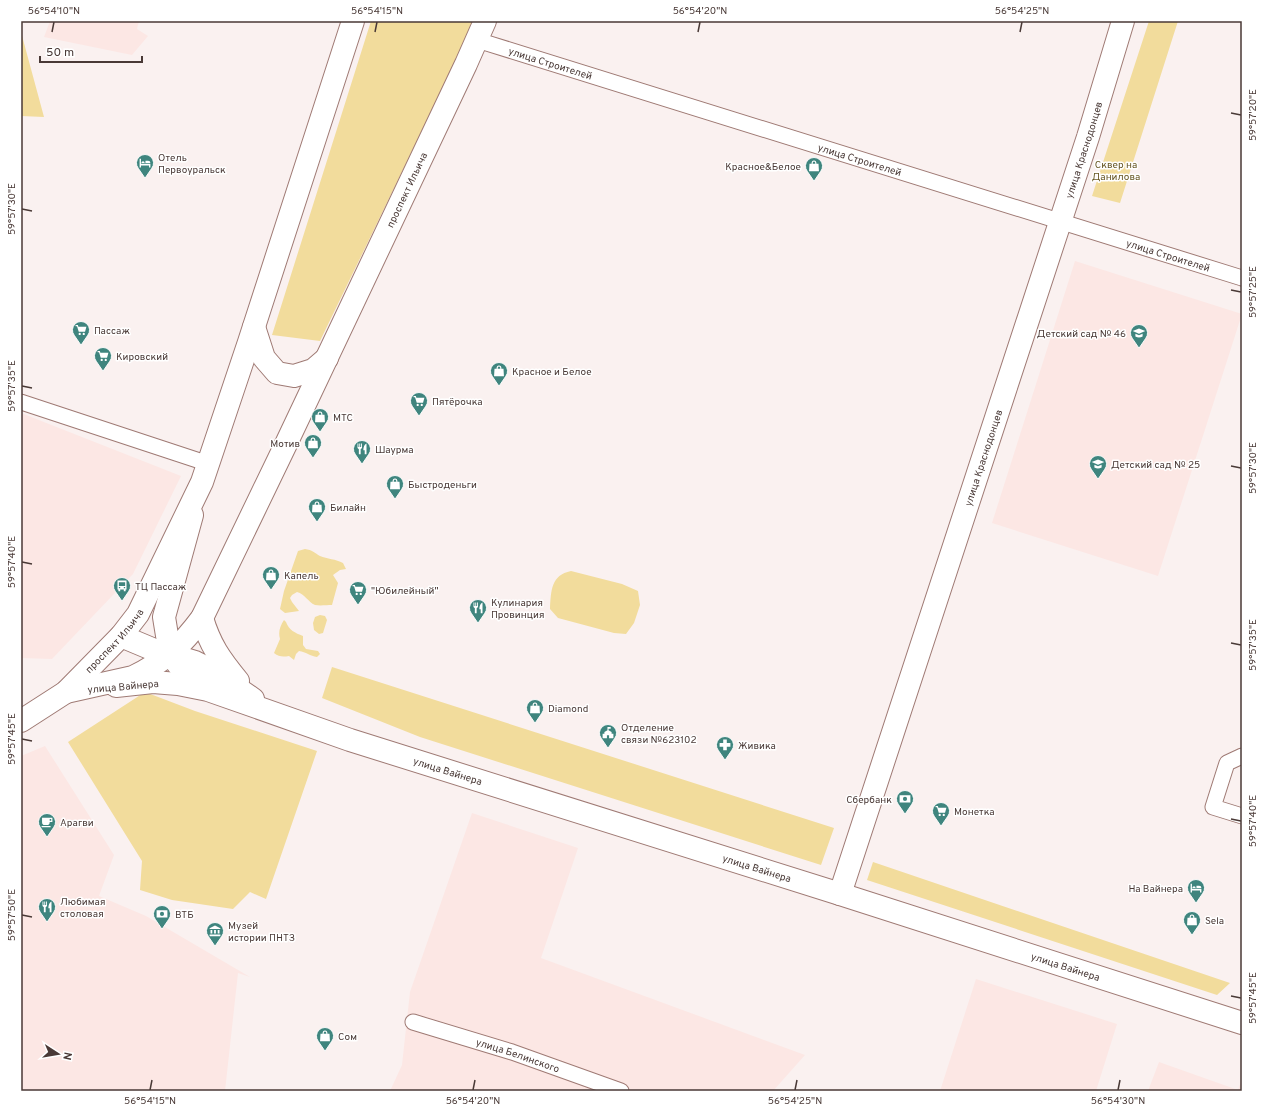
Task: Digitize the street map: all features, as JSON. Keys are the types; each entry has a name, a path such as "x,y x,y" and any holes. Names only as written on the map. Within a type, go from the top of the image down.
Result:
{"main road":[{"name":"проспект Ильича","path":"208,690 187,676 170,654 164,617 205,473 354,21"},
{"name":"улица Краснодонцев","path":"840,894 1123,21"},
{"name":"проспект Ильича","path":"66,692 133,677 170,654 191,633 202,618 327,358 481,31"},
{"name":"проспект Ильича","path":"254,327 264,358 277,373 294,376 313,370 327,358"},
{"name":"проспект Ильича","path":"66,692 121,636 138,614 205,473"},
{"path":"202,618 207,634 215,650 253,699"},
{"name":"улица Вайнера","path":"121,636 152,649 195,662 211,670 272,712"},
{"name":"улица Вайнера","path":"66,692 153,682 178,684 208,690 350,740 840,894 1242,1023"},
{"path":"21,721 66,692"}],"street":[{"name":"улица Строителей","path":"481,31 1059,222 1242,278"},
{"path":"21,402 205,473"},
{"path":"1242,756 1227,763 1213,807 1242,816"},
{"name":"улица Белинского","path":"413,1022 512,1052 621,1091"}],"shaded area":[{"path":"50,21 139,21 137,29 148,36 132,55 44,37"},
{"path":"1075,261 1242,314 1158,576 992,523"},
{"path":"21,413 181,476 133,574 52,659 21,658"},
{"path":"45,746 114,855 99,896 146,916 250,977 238,973 225,1091 21,1091 21,756"},
{"path":"472,813 578,848 541,958 805,1055 773,1091 390,1091 402,1065 410,992"},
{"path":"976,979 1117,1024 1096,1091 940,1091"},
{"path":"1159,1062 1238,1090 1242,1079 1242,1091 1148,1091"}],"green space":[{"path":"371,21 475,21 320,341 272,335"},
{"name":"Сквер на Данилова","path":"1149,21 1178,21 1120,203 1092,196"},
{"path":"21,32 44,117 21,116"},
{"path":"305,549 320,556 343,563 346,569 340,570 333,575 338,583 332,605 315,605 302,594 297,592 290,598 299,611 285,613 280,609 284,591 298,551"},
{"path":"571,571 622,584 638,591 640,605 634,623 626,634 614,633 558,618 550,609 553,585 559,576"},
{"path":"320,615 325,616 327,620 323,633 319,634 314,630 313,623 315,617"},
{"path":"284,620 293,631 303,636 303,645 306,649 318,651 320,654 317,657 299,651 294,660 289,656 285,657 274,653 280,639 280,629"},
{"path":"332,667 834,828 821,865 420,737 322,698"},
{"path":"145,692 195,711 317,751 266,899 250,892 233,909 172,900 140,890 142,861 68,742"},
{"path":"873,862 1230,983 1217,995 867,880"}],"place":[{"name":"Отель Первоуральск","path":"145,178"},
{"name":"Красное&Белое","path":"814,181"},
{"name":"Пассаж","path":"81,345"},
{"name":"Детский сад № 46","path":"1139,348"},
{"name":"Кировский","path":"103,371"},
{"name":"Красное и Белое","path":"499,386"},
{"name":"Пятёрочка","path":"419,416"},
{"name":"МТС","path":"320,432"},
{"name":"Мотив","path":"313,458"},
{"name":"Шаурма","path":"362,464"},
{"name":"Детский сад № 25","path":"1098,479"},
{"name":"Быстроденьги","path":"395,499"},
{"name":"Билайн","path":"317,522"},
{"name":"Капель","path":"271,590"},
{"name":"ТЦ Пассаж","path":"122,601"},
{"name":"\"Юбилейный\"","path":"358,605"},
{"name":"Кулинария Провинция","path":"478,623"},
{"name":"Diamond","path":"535,723"},
{"name":"Отделение связи №623102","path":"608,748"},
{"name":"Живика","path":"725,760"},
{"name":"Сбербанк","path":"905,814"},
{"name":"Монетка","path":"941,826"},
{"name":"Арагви","path":"47,837"},
{"name":"На Вайнера","path":"1196,903"},
{"name":"Любимая столовая","path":"47,922"},
{"name":"ВТБ","path":"162,929"},
{"name":"Sela","path":"1192,935"},
{"name":"Музей истории ПНТЗ","path":"215,946"},
{"name":"Сом","path":"325,1051"}]}
